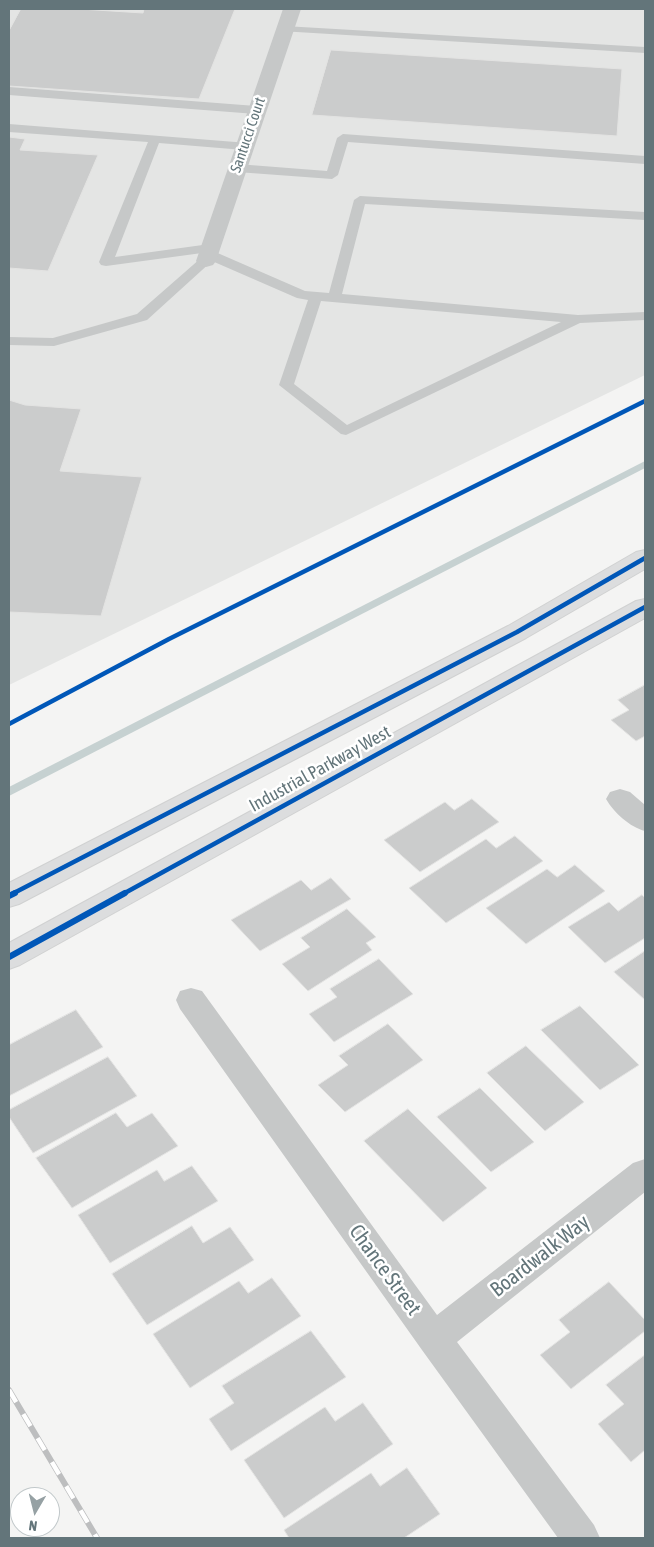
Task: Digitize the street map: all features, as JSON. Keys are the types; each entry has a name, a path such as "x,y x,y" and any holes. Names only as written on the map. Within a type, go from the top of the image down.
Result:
{"main road":[{"name":"Industrial Parkway West","path":"9,896 517,632 645,558"},
{"name":"Industrial Parkway West","path":"9,957 645,607"}],"street":[{"name":"Santucci Court","path":"208,254 292,9"},
{"path":"620,799 645,821"},
{"name":"Chance Street","path":"191,1000 434,1339 581,1538"},
{"name":"Boardwalk Way","path":"434,1339 645,1173"}],"lane":[{"path":"284,29 645,50"},
{"path":"9,91 256,110"},
{"path":"9,128 244,146"},
{"path":"237,168 332,175 343,138 645,160"},
{"path":"155,139 106,262 208,254 302,294 316,296 578,318 645,316"},
{"path":"335,297 360,200 645,216"},
{"path":"9,340 54,342 142,317 208,254"},
{"path":"316,296 286,385 346,431 578,318"}],"shaded area":[{"path":"9,9 645,9 645,375 9,685"}],"building":[{"path":"21,9 80,9 143,13 144,9 235,9 199,99 9,86 9,31"},
{"path":"331,50 622,69 617,136 312,115"},
{"path":"9,137 25,139 20,150 98,155 48,271 9,268"},
{"path":"9,400 25,405 81,409 60,471 142,477 101,616 9,612"},
{"path":"645,685 645,736 636,741 611,720 629,710 618,700"},
{"path":"472,799 499,822 420,872 384,840 445,802 454,810"},
{"path":"515,836 543,861 446,923 409,888 486,839 496,848"},
{"path":"575,865 605,891 526,944 486,908 547,869 557,877"},
{"path":"331,878 351,899 260,951 231,920 301,880 311,890"},
{"path":"642,895 645,898 645,938 605,963 568,927 609,902 618,911"},
{"path":"347,909 376,937 366,943 372,950 308,991 282,964 310,947 301,938"},
{"path":"645,951 645,1000 614,972"},
{"path":"379,959 413,994 334,1042 309,1014 337,997 330,989"},
{"path":"580,1006 639,1065 600,1090 541,1030"},
{"path":"76,1010 103,1047 9,1096 9,1045"},
{"path":"388,1024 423,1060 345,1112 318,1085 348,1065 339,1056"},
{"path":"526,1046 584,1102 545,1131 487,1073"},
{"path":"108,1057 137,1096 33,1153 9,1117 9,1110"},
{"path":"480,1088 534,1142 491,1172 437,1117"},
{"path":"408,1109 487,1188 443,1222 364,1141"},
{"path":"116,1113 127,1127 152,1113 178,1146 72,1208 36,1158"},
{"path":"192,1166 218,1201 110,1263 78,1215 157,1170 164,1181"},
{"path":"192,1226 203,1243 230,1227 254,1260 147,1325 112,1274"},
{"path":"272,1278 301,1316 190,1388 153,1334 239,1281 248,1293"},
{"path":"609,1282 645,1320 645,1331 571,1389 540,1355 570,1332 559,1320"},
{"path":"311,1331 346,1377 231,1451 209,1419 234,1403 222,1386"},
{"path":"645,1355 645,1450 631,1462 598,1424 624,1404 606,1385"},
{"path":"363,1403 393,1444 284,1518 244,1460 325,1407 335,1421"},
{"path":"407,1468 440,1514 404,1538 289,1538 284,1530 371,1473 380,1486"}],"waterway":[{"path":"9,792 645,464"}],"railway":[{"path":"9,1390 97,1538"}],"cycle path":[{"path":"9,724 169,639 645,401"},
{"path":"9,896 517,632 645,558"},
{"path":"9,957 645,607"}]}
